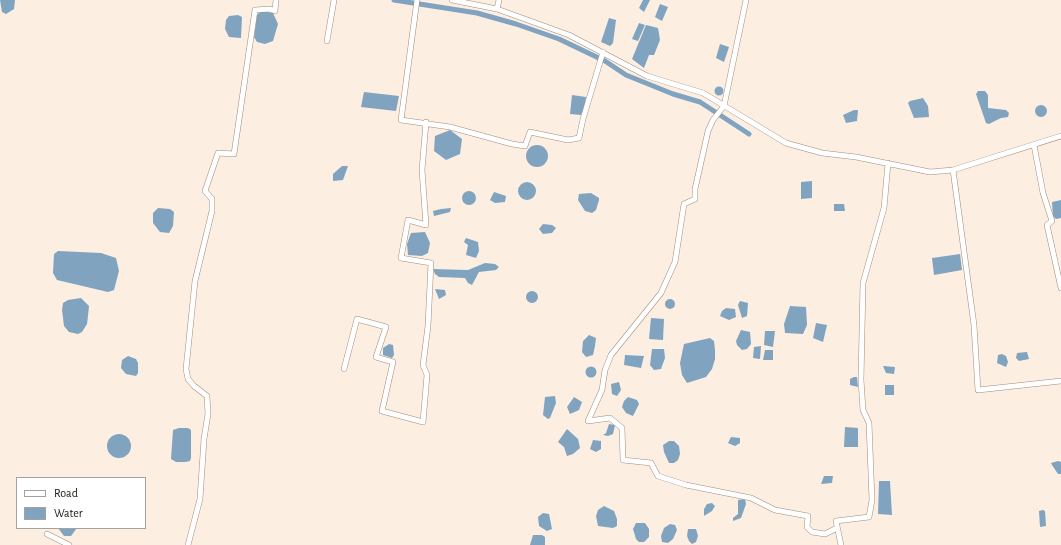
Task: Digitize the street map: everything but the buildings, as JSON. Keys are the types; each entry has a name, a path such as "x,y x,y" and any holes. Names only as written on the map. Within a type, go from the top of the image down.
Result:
{"street":[{"path":"188,545 200,500 204,439 208,414 207,396 194,386 188,379 186,370 195,281 212,211 212,199 205,191 218,153 234,154 255,10 270,9 275,11 276,0"},
{"path":"327,41 334,0"},
{"path":"417,0 401,120 450,126 512,144 525,146 530,132 568,140 579,138 582,119 602,53"},
{"path":"452,0 497,9 569,35 647,76 703,93 786,143 822,153 930,172 953,170 1061,136"},
{"path":"497,9 498,0"},
{"path":"746,0 724,106 713,120 705,141 695,189 695,199 684,204 675,262 661,293 611,355 605,370 602,390 588,421 610,418 622,428 623,460 651,463 658,476 686,485 751,498 775,510 808,516 807,527 812,532 825,534 837,528"},
{"path":"344,369 358,319 386,327 376,357 393,362 382,411 423,422 427,375 423,365 428,326 431,262 401,258 408,220 426,225 422,170 426,122"},
{"path":"1034,145 1043,193 1052,221 1047,225 1061,288"},
{"path":"841,545 836,521 868,517 872,500 870,423 863,410 861,380 863,283 884,208 888,178 888,164"},
{"path":"953,170 974,325 978,390 1061,381"},
{"path":"47,534 69,545"}],"water":[{"path":"0,0 15,0 14,9 6,14 2,12"},
{"path":"643,0 650,0 644,12 639,8"},
{"path":"660,4 668,7 662,21 655,17"},
{"path":"261,11 273,13 278,24 273,41 265,44 257,42 254,37 257,15"},
{"path":"238,15 242,17 241,38 229,37 225,29 226,20 229,16"},
{"path":"609,18 616,20 613,43 610,46 601,42"},
{"path":"639,23 645,25 638,41 632,39"},
{"path":"646,25 658,28 660,40 654,55 649,55 644,68 632,59"},
{"path":"720,44 729,47 724,62 716,58"},
{"path":"719,86 724,91 719,96 714,91"},
{"path":"978,91 985,91 988,95 988,108 1006,110 1009,113 1008,117 1001,118 989,124 986,123 976,94"},
{"path":"364,92 399,96 396,111 361,107"},
{"path":"572,95 586,97 584,109 581,115 570,114"},
{"path":"923,98 928,106 929,117 914,118 908,103 910,101"},
{"path":"1039,105 1043,105 1047,111 1043,117 1039,117 1035,113 1035,109"},
{"path":"854,110 858,110 857,121 846,123 843,115"},
{"path":"450,130 462,139 460,154 446,160 434,151 435,136"},
{"path":"537,145 545,148 548,156 545,164 537,167 529,164 526,156 529,148"},
{"path":"342,166 348,166 343,180 333,181 333,174"},
{"path":"812,181 812,198 801,199 801,182"},
{"path":"523,182 531,182 536,187 534,198 531,200 523,200 518,195 518,187"},
{"path":"469,191 474,193 476,198 474,203 469,205 464,203 462,198 464,193"},
{"path":"494,192 506,196 505,202 495,203 490,200"},
{"path":"591,193 599,198 596,210 592,213 585,211 578,200 579,194"},
{"path":"1061,200 1061,218 1056,219 1053,216 1052,202"},
{"path":"834,204 844,204 845,211 834,211"},
{"path":"158,208 170,209 174,212 173,226 169,233 160,232 153,223 153,213"},
{"path":"451,208 450,212 434,216 433,211"},
{"path":"543,224 552,225 556,228 552,233 543,234 539,229"},
{"path":"425,232 430,243 428,253 422,256 408,255 407,244 411,233"},
{"path":"466,238 478,242 479,251 476,258 466,255 468,245 464,242"},
{"path":"58,251 101,253 116,258 119,271 114,290 108,292 57,280 53,273 54,254"},
{"path":"960,254 962,270 934,275 932,258"},
{"path":"485,263 495,264 499,267 496,270 479,272 472,285 468,283 465,278 439,277 435,274 433,269 468,270"},
{"path":"435,289 445,290 446,295 439,299"},
{"path":"532,291 536,293 538,297 536,301 532,303 528,301 526,297 528,293"},
{"path":"81,298 89,306 87,324 82,332 78,334 69,332 64,326 62,310 63,303 68,300"},
{"path":"668,299 672,299 674,300 674,308 668,309 665,306 665,302"},
{"path":"740,301 748,303 747,316 742,318 738,305"},
{"path":"790,306 806,307 807,325 803,334 785,333 784,324"},
{"path":"726,308 735,309 736,317 729,320 720,316 722,311"},
{"path":"651,318 664,319 663,340 649,339"},
{"path":"816,323 827,325 823,342 813,338"},
{"path":"741,330 750,332 751,344 747,349 742,350 737,345 736,341"},
{"path":"765,331 775,331 773,347 764,345"},
{"path":"589,335 596,338 595,346 593,355 586,357 582,352 583,341"},
{"path":"710,338 714,341 715,350 715,359 712,369 706,377 687,383 682,375 680,363 684,344"},
{"path":"389,344 393,345 394,355 392,358 383,355 383,348"},
{"path":"761,346 760,359 753,358 754,347"},
{"path":"652,349 664,349 665,358 661,369 654,370 650,365"},
{"path":"765,350 773,350 773,360 763,360"},
{"path":"1027,352 1029,359 1019,361 1016,358 1017,353"},
{"path":"1002,354 1006,356 1008,362 1006,367 997,363 998,355"},
{"path":"625,355 644,356 641,368 624,365"},
{"path":"128,356 136,359 138,363 138,373 136,376 126,374 121,368 122,360"},
{"path":"591,366 595,368 597,372 595,376 591,378 587,376 585,372 587,368"},
{"path":"883,366 895,367 894,374 886,373"},
{"path":"857,377 858,387 850,385 850,379"},
{"path":"619,382 621,390 617,396 612,394 611,384"},
{"path":"885,385 894,385 894,395 885,395"},
{"path":"555,396 556,403 550,418 548,419 543,415 545,397"},
{"path":"574,397 582,402 579,410 570,414 567,407"},
{"path":"628,397 637,400 639,404 633,416 626,413 622,407 624,401"},
{"path":"609,424 615,425 613,434 608,436 603,435 606,433"},
{"path":"845,427 858,428 858,447 844,447"},
{"path":"188,428 191,430 190,461 176,462 171,459 173,430"},
{"path":"567,429 578,439 580,448 573,454 567,456 564,447 558,442"},
{"path":"119,434 127,438 131,446 127,454 119,458 111,454 107,446 111,438"},
{"path":"731,437 740,438 740,443 735,446 728,443"},
{"path":"593,440 601,441 601,449 596,452 590,449"},
{"path":"669,441 674,441 679,446 680,454 678,460 674,463 669,463 664,452 663,445"},
{"path":"1058,461 1061,462 1061,474 1058,474 1051,463"},
{"path":"824,476 833,476 832,483 821,484"},
{"path":"879,481 890,481 892,515 878,514"},
{"path":"745,499 746,504 741,518 733,521 733,518 738,514 738,500"},
{"path":"712,503 715,506 712,511 704,516 704,509 707,504"},
{"path":"604,506 614,511 617,519 617,526 613,528 598,526 596,516 598,510"},
{"path":"1039,511 1045,511 1046,526 1040,527"},
{"path":"543,513 549,514 552,529 547,531 539,526 538,517"},
{"path":"636,523 645,523 649,529 649,537 644,542 639,542 636,539 633,529"},
{"path":"670,524 675,525 677,530 673,539 668,543 662,542 661,536 664,528"},
{"path":"59,529 76,529 71,536 64,536"},
{"path":"688,529 696,529 698,536 696,542 692,544 687,536"},
{"path":"533,535 542,535 545,537 545,545 530,545"}],"waterway":[{"path":"394,0 477,13 516,24 559,39 605,61 626,75 673,94 700,102 749,134"}]}
